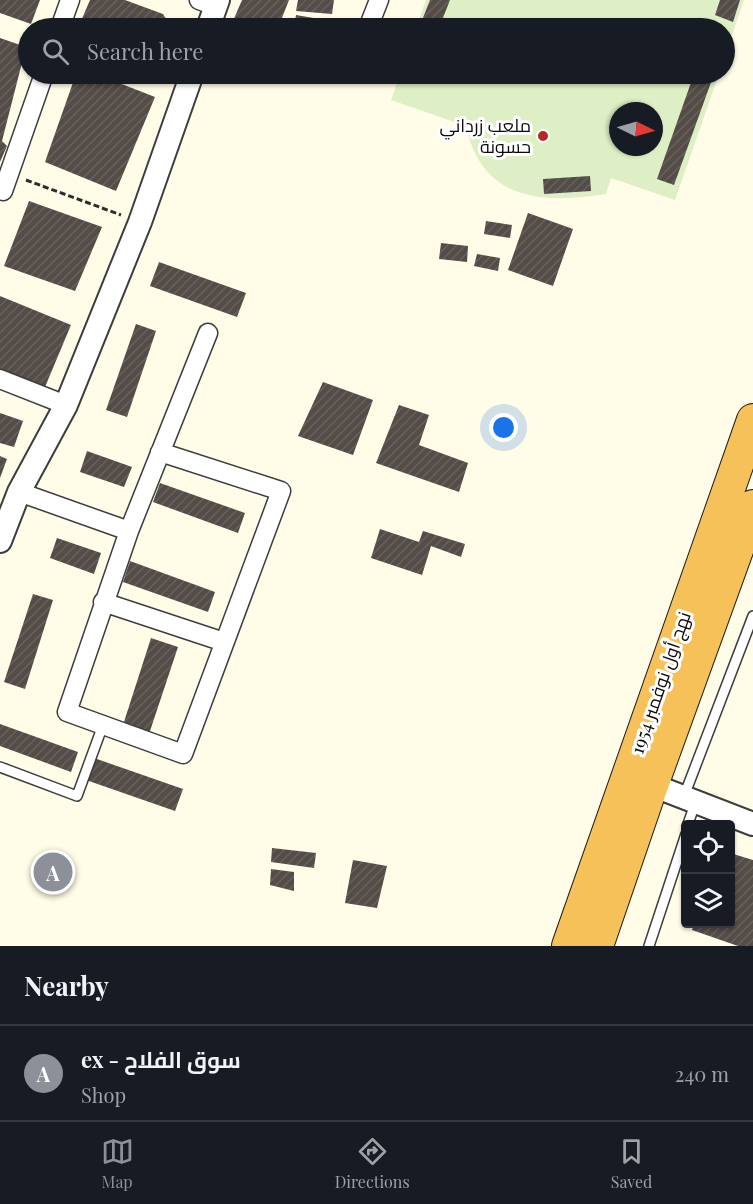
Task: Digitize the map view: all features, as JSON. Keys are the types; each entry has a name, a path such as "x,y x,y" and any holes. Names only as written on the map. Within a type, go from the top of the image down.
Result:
{"highway":[{"name":"نهج أول نوفمبر 1954","path":"597,946 652,785 726,542 753,420"},
{"name":"نهج أول نوفمبر 1954","path":"568,946 726,542 753,506"}],"street":[{"path":"64,18 70,0"},
{"path":"372,18 379,0"},
{"path":"209,18 211,2"},
{"path":"4,182 40,84"},
{"path":"0,541 19,492 66,405 140,222 188,84"},
{"path":"159,452 281,491 183,754 67,712 129,531 159,452 208,333"},
{"path":"0,379 66,405"},
{"path":"19,492 129,531"},
{"path":"103,602 224,642"},
{"path":"652,785 753,824"}],"lane":[{"path":"688,820 690,799 753,616"},
{"path":"0,767 77,796 103,725"},
{"path":"653,945 681,851"}],"path":[{"path":"4,182 140,222"}],"green space":[{"path":"426,0 744,0 735,27 735,18 420,18"},
{"name":"ملعب زرداني حسونة","path":"397,84 716,84 675,200 611,178 606,194 583,197 538,197 518,192 501,183 486,170 474,151 466,126 391,100"}],"building":[{"path":"0,0 40,0 33,18 18,19 0,13"},
{"path":"90,0 125,0 163,14 166,18 82,18"},
{"path":"242,0 289,0 282,18 234,18"},
{"path":"298,0 334,0 332,14 296,11"},
{"path":"430,0 450,0 443,18 423,18"},
{"path":"720,0 740,0 734,18 715,15"},
{"path":"296,15 314,18 296,18"},
{"path":"0,38 18,44 18,78 2,141 7,146 0,162"},
{"path":"72,84 122,84 155,97 116,191 45,162"},
{"path":"690,84 710,84 674,185 657,179"},
{"path":"590,176 591,191 544,194 543,179"},
{"path":"29,201 102,227 75,291 4,266"},
{"path":"528,213 573,229 553,286 508,270"},
{"path":"486,221 512,225 510,238 484,234"},
{"path":"441,243 468,246 467,262 439,259"},
{"path":"477,254 500,258 498,271 474,266"},
{"path":"159,262 246,293 237,317 150,286"},
{"path":"0,296 71,325 45,387 0,370"},
{"path":"136,324 156,331 127,417 106,410"},
{"path":"323,382 373,400 353,455 298,436"},
{"path":"399,405 429,415 419,445 468,463 459,492 376,463"},
{"path":"0,413 23,421 14,447 0,443"},
{"path":"87,451 132,467 124,487 80,472"},
{"path":"0,456 7,459 0,478"},
{"path":"160,483 245,513 238,533 153,502"},
{"path":"380,529 419,542 423,531 465,544 461,557 431,546 422,575 371,558"},
{"path":"57,538 101,553 94,574 50,558"},
{"path":"130,561 215,592 208,612 123,582"},
{"path":"33,594 53,600 25,689 4,682"},
{"path":"151,638 178,647 149,734 123,725"},
{"path":"0,724 78,752 71,772 0,746"},
{"path":"94,758 183,789 175,811 86,780"},
{"path":"272,848 316,853 314,868 271,862"},
{"path":"735,855 753,860 753,946 738,946 692,930 693,928 735,928"},
{"path":"353,860 387,866 377,908 345,903"},
{"path":"271,869 294,872 294,891 270,885"}],"place":[{"name":"ملعب زرداني حسونة","path":"543,136"},
{"name":"ex - سوق الفلاح","path":"53,872"}]}
